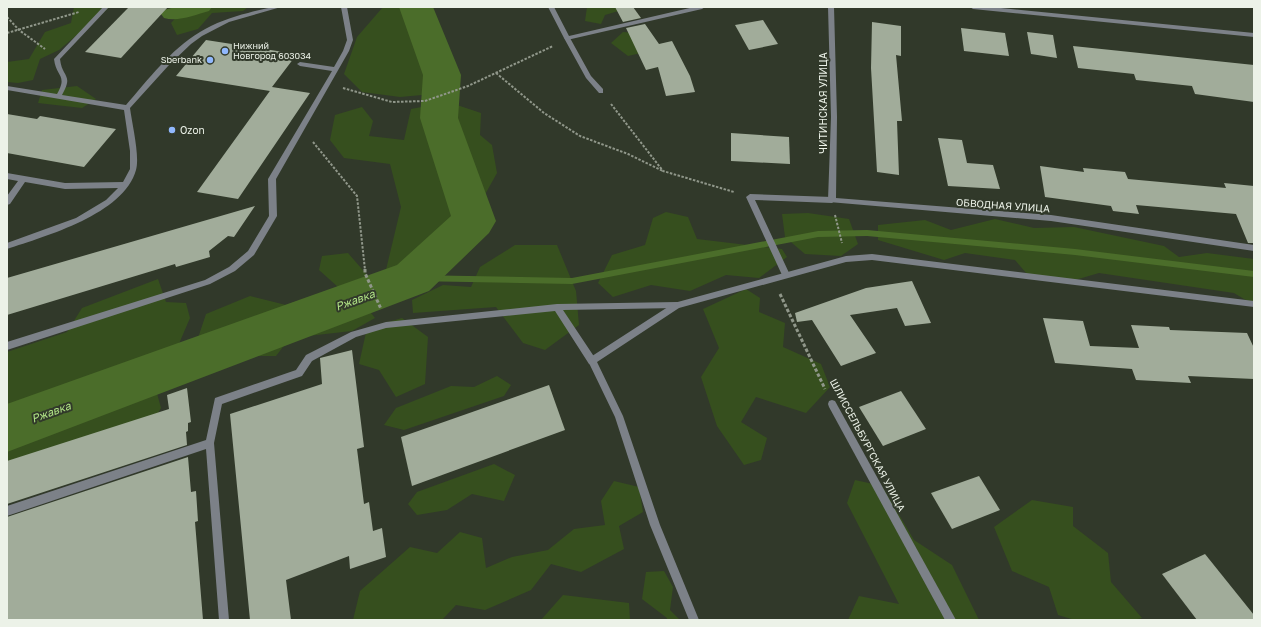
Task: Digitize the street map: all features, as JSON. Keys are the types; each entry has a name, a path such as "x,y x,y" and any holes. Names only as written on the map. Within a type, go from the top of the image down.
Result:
{"street":[{"path":"58,97 65,86 65,76 57,65 57,59 106,7"},
{"path":"127,108 192,39 211,27 230,20 278,7"},
{"path":"7,346 207,282 232,269 251,253 273,216 272,178 327,84 350,40 344,7"},
{"path":"551,7 588,77 601,91"},
{"path":"567,38 702,7"},
{"name":"ЧИТИНСКАЯ УЛИЦА","path":"831,7 834,117 832,200"},
{"path":"973,7 1254,35"},
{"path":"300,64 335,69"},
{"path":"7,88 127,108"},
{"path":"7,246 79,220 109,202 125,185 133,169 133,151 127,108"},
{"path":"7,176 65,186 125,185"},
{"path":"7,202 23,179"},
{"path":"750,197 786,275"},
{"name":"ОБВОДНАЯ УЛИЦА","path":"750,197 832,200 1052,218 1254,248"},
{"path":"224,620 210,443 218,401 299,373 309,358 354,334 386,325 557,307 677,305 846,259 872,257 1254,304"},
{"path":"592,361 677,305"},
{"path":"557,307 592,361 618,416 655,525 694,620"},
{"name":"ШЛИССЕЛЬБУРГСКАЯ УЛИЦА","path":"832,404 951,620"},
{"path":"7,511 210,443"}],"path":[{"path":"7,33 79,12"},
{"path":"7,17 19,30 57,59"},
{"path":"327,84 392,102 425,101 468,86 542,53 567,38"},
{"path":"496,73 544,113 580,136 628,154 663,171 750,197"},
{"path":"601,91 663,171"},
{"path":"302,128 357,196 365,273 380,308"},
{"path":"835,214 843,246"},
{"name":"ШЛИССЕЛЬБУРГСКАЯ УЛИЦА","path":"773,278 832,404"}],"green space":[{"path":"74,7 110,7 59,50 40,59 33,80 18,83 7,82 7,62 29,59 45,32 71,23"},
{"path":"186,7 248,7 243,11 212,13 198,29 177,35 171,23"},
{"path":"383,7 413,7 427,18 422,33 446,67 433,94 400,97 362,92 344,74 357,37"},
{"path":"587,7 625,7 625,9 605,15 601,24 585,21"},
{"path":"623,32 639,33 641,53 628,56 611,43"},
{"path":"77,86 96,99 82,108 38,103 42,90"},
{"path":"448,102 481,113 480,135 492,145 497,173 478,207 480,231 430,267 422,286 397,292 385,274 401,207 390,164 344,158 330,140 335,115 362,107 373,121 369,136 404,140 411,109"},
{"path":"666,212 688,217 697,239 782,249 787,257 759,278 726,275 690,291 651,285 613,297 598,283 612,255 645,245 653,218"},
{"path":"808,213 849,219 858,244 841,256 805,254 785,237 782,214"},
{"path":"995,219 1034,228 1074,227 1164,246 1179,257 1207,253 1254,259 1254,305 1234,293 1099,273 1075,280 1027,274 1015,260 965,253 944,260 878,240 878,225 925,220 951,230"},
{"path":"515,245 557,245 576,291 579,325 545,350 523,343 496,307 413,313 412,300 443,285 471,287 480,267"},
{"path":"348,253 374,283 364,304 375,318 352,331 290,338 276,356 216,356 198,338 206,314 250,296 286,305 338,287 319,270 322,256"},
{"path":"158,279 166,302 186,303 190,318 175,353 86,389 65,384 7,409 7,352 67,332 82,308"},
{"path":"746,289 760,298 759,312 785,323 783,347 821,364 830,387 806,413 756,397 741,422 767,438 761,460 744,465 717,426 701,377 719,348 703,309"},
{"path":"402,318 428,337 425,384 396,397 379,370 359,364 367,328"},
{"path":"497,376 511,385 504,396 404,430 384,425 396,408 451,386 474,387"},
{"path":"151,385 155,386 161,408 158,413 7,466 7,436"},
{"path":"494,464 515,475 504,501 472,494 447,510 417,515 408,504 417,492"},
{"path":"855,480 882,486 914,540 952,565 979,620 848,620 859,596 899,604 847,503"},
{"path":"614,481 639,487 643,512 619,526 624,549 581,572 551,564 531,590 485,610 456,605 442,620 353,620 360,591 410,547 437,553 460,532 482,538 486,568 512,557 548,550 574,529 605,525 601,501"},
{"path":"1032,500 1073,507 1073,526 1108,553 1111,582 1142,618 1133,620 1075,620 1058,615 1049,587 1012,571 994,527"},
{"path":"664,571 673,587 670,610 680,620 667,620 667,618 642,599 646,572"},
{"path":"563,595 629,603 630,620 541,620"}],"building":[{"path":"129,7 168,7 121,58 85,52"},
{"path":"615,7 633,7 641,18 623,22"},
{"path":"763,20 778,44 749,50 735,25"},
{"path":"872,22 901,26 901,56 896,55 902,121 897,121 899,175 877,172 871,68"},
{"path":"645,24 659,44 672,41 690,76 695,92 666,96 658,67 646,70 626,28"},
{"path":"961,28 1005,33 1009,56 964,51"},
{"path":"1027,32 1053,35 1057,58 1031,54"},
{"path":"206,40 297,54 272,87 310,93 238,199 197,192 270,91 176,76"},
{"path":"1073,46 1254,65 1254,102 1195,94 1192,86 1136,80 1134,74 1078,68"},
{"path":"7,114 37,119 40,116 116,129 84,167 7,153"},
{"path":"731,133 789,137 790,164 731,161"},
{"path":"938,138 962,140 967,163 993,165 1000,189 948,186"},
{"path":"1040,166 1084,172 1083,168 1125,172 1128,179 1226,188 1224,183 1254,186 1254,243 1248,243 1236,214 1136,205 1139,214 1113,211 1111,206 1045,197"},
{"path":"255,206 234,237 228,236 209,251 210,257 176,267 175,264 7,315 7,278"},
{"path":"912,281 931,323 905,326 897,308 850,315 876,353 841,366 812,320 797,322 795,313 866,288"},
{"path":"1043,318 1083,321 1090,346 1139,348 1131,325 1169,327 1170,330 1247,333 1254,348 1254,379 1188,376 1191,383 1136,380 1132,369 1055,363"},
{"path":"352,350 364,447 357,449 364,504 369,502 373,531 382,528 386,557 350,569 349,556 286,580 291,620 250,620 230,414 322,384 320,358"},
{"path":"549,385 565,430 412,486 401,437"},
{"path":"187,388 191,422 188,423 188,431 186,432 187,445 7,504 7,461 169,409 167,395"},
{"path":"901,391 926,429 883,446 859,407"},
{"path":"188,457 191,492 196,491 198,521 195,522 203,620 7,620 7,517"},
{"path":"979,476 1000,510 952,529 931,493"},
{"path":"1205,554 1254,615 1254,620 1197,620 1162,574"}],"waterway":[{"path":"171,14 202,7"},
{"name":"Ржавка","path":"7,428 413,278 474,221 439,118 442,75 416,7"},
{"path":"413,278 572,281 818,234 867,233 1075,252 1254,274"}],"place":[{"name":"Нижний Новгород 603034","path":"225,51"},
{"name":"Sberbank","path":"210,60"},
{"name":"Ozon","path":"172,130"}]}
